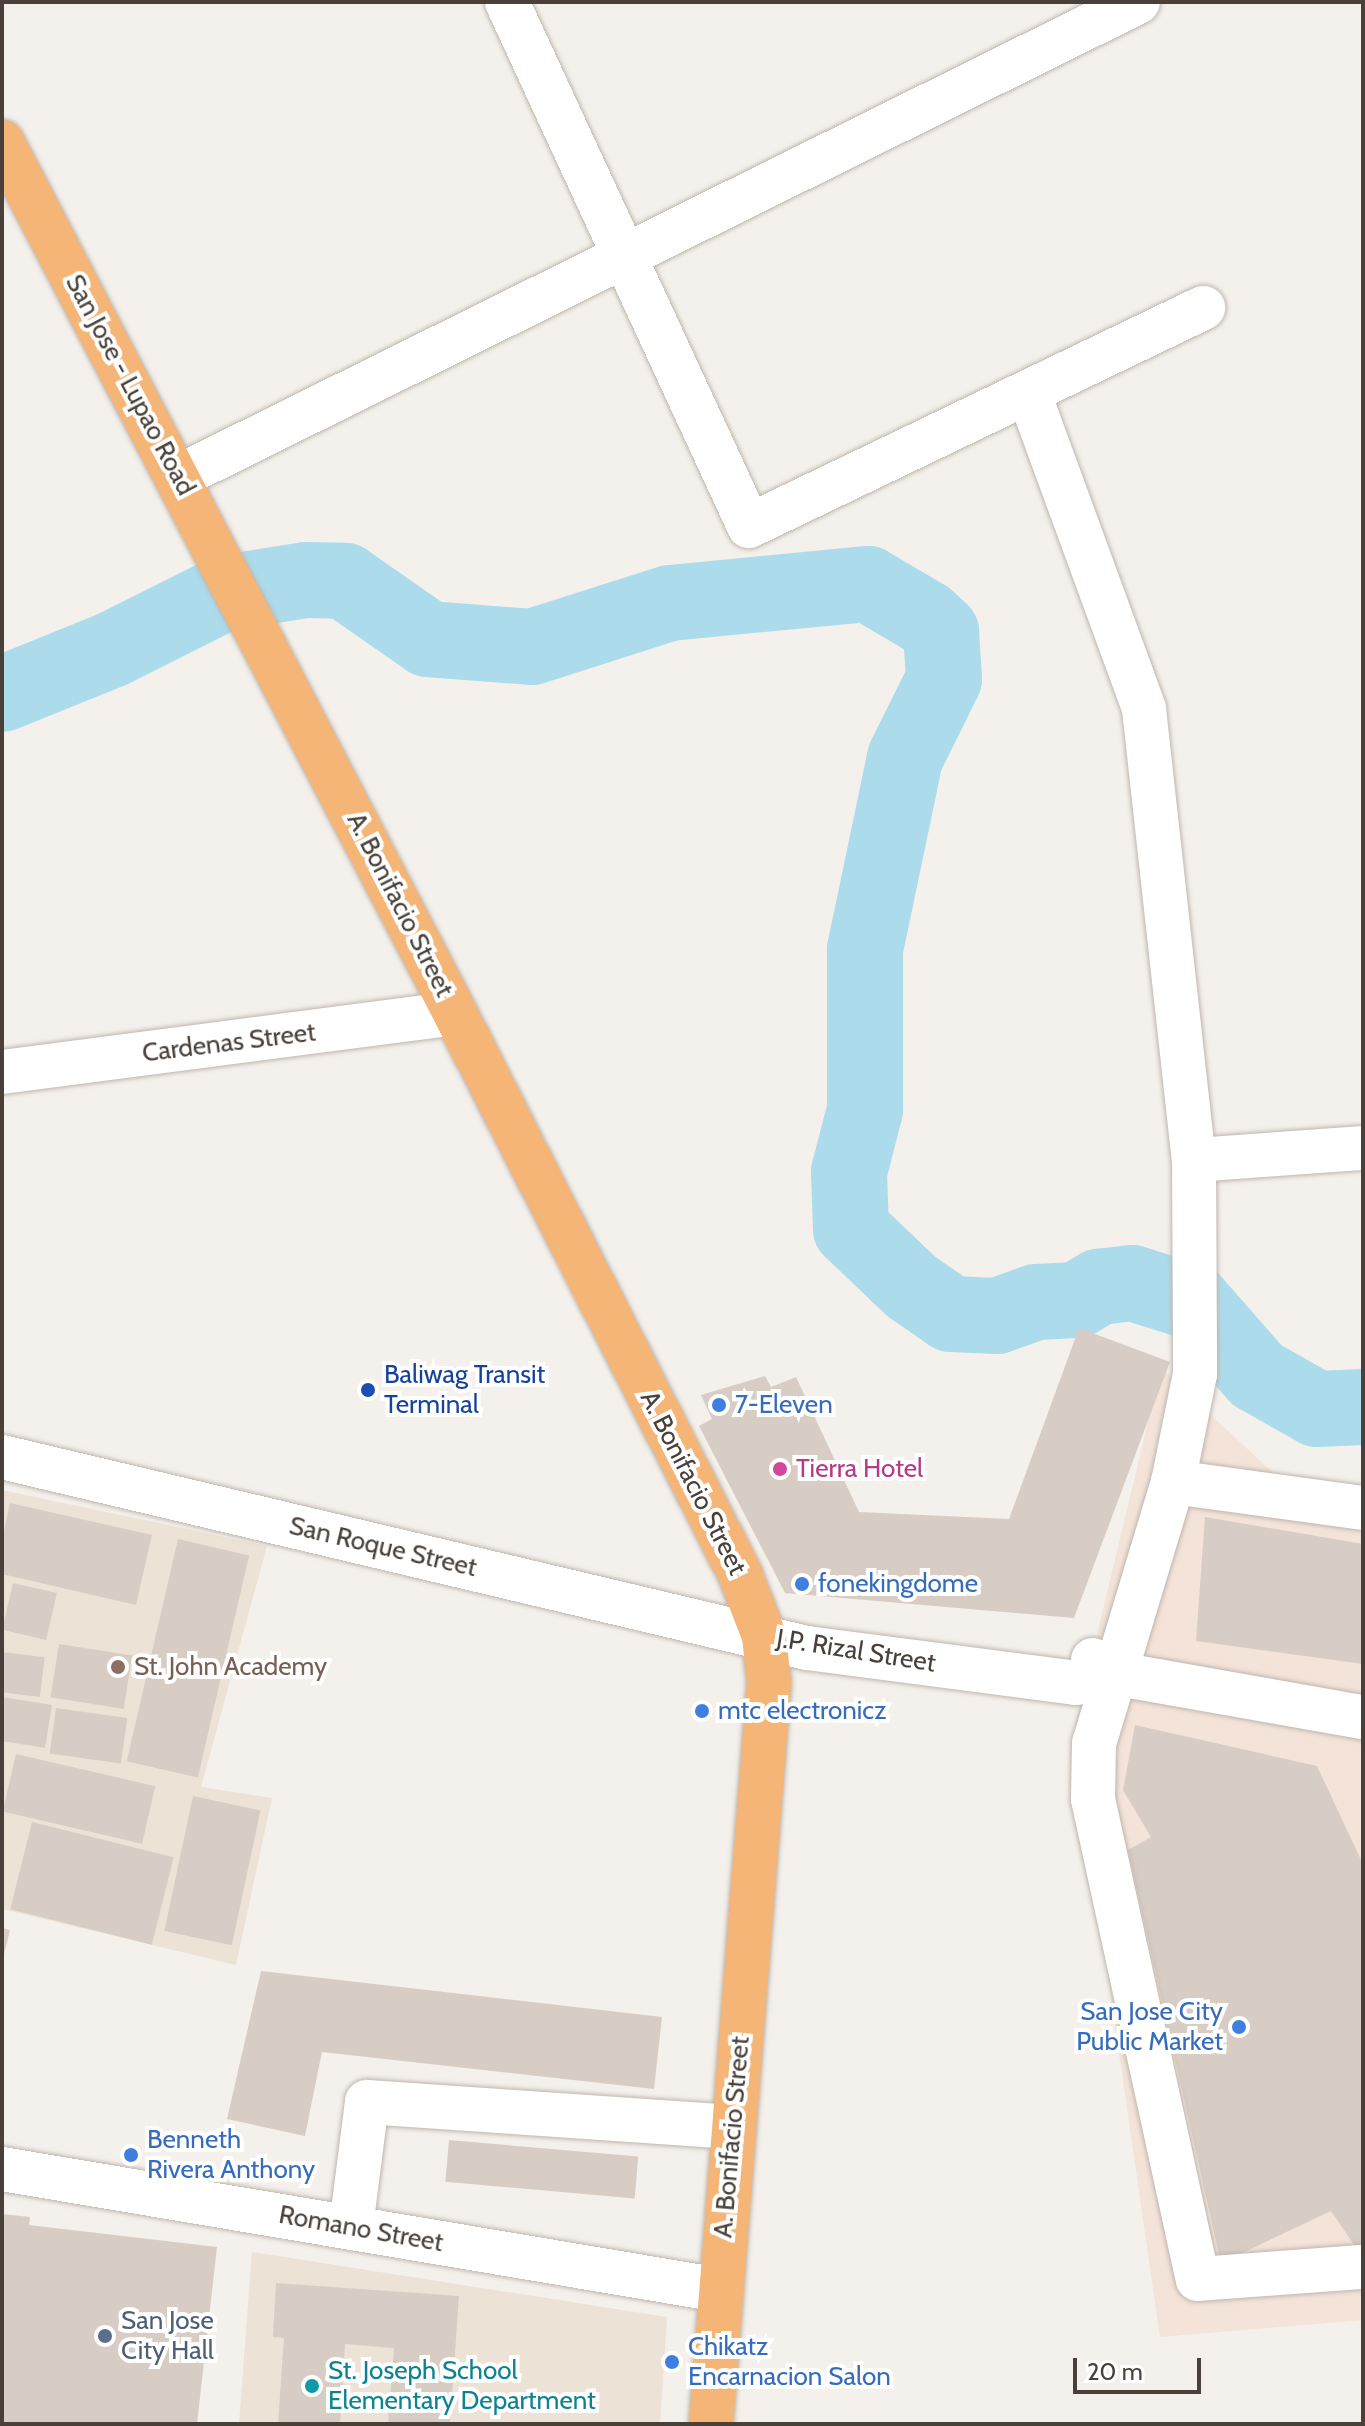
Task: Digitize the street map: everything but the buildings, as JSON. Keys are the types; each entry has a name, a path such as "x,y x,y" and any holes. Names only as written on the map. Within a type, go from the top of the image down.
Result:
{"highway":[{"name":"San Jose - Lupao Road","path":"2,142 257,628"},
{"name":"A. Bonifacio Street","path":"257,628 740,1574 764,1636 769,1683 711,2424"}],"street":[{"path":"507,2 749,526 1203,308"},
{"path":"178,477 1138,2"},
{"path":"1029,394 1144,709 1194,1160 1197,1272 1195,1374 1173,1482 1118,1674 1094,1743 1093,1799 1198,2279 1363,2267"},
{"name":"Cardenas Street","path":"2,1072 455,1013"},
{"path":"1194,1160 1363,1148"},
{"name":"San Roque Street","path":"2,1457 764,1636"},
{"path":"1173,1482 1363,1508"},
{"name":"J.P. Rizal Street","path":"764,1636 817,1620 1077,1652 1118,1674 1363,1717"},
{"path":"351,2227 367,2102 733,2127"},
{"name":"Romano Street","path":"2,2169 720,2290"}],"shaded area":[{"name":"San Jose City Public Market","path":"1161,1368 1274,1474 1363,1492 1363,2320 1160,2337 1073,1734"},
{"name":"St. John Academy","path":"2,1490 267,1546 201,1787 272,1798 236,1965 2,1909"},
{"path":"252,2252 667,2317 660,2424 239,2424"}],"waterway":[{"path":"2,694 111,650 225,593 306,580 345,581 428,639 532,647 670,603 868,584 926,618 941,632 944,679 905,758 865,950 865,1110 849,1172 851,1229 912,1287 951,1314 997,1316 1036,1302 1077,1300 1099,1287 1132,1283 1193,1302 1257,1375 1317,1409 1363,1407"}],"place":[{"name":"Baliwag Transit Terminal","path":"368,1390"},
{"name":"7-Eleven","path":"719,1405"},
{"name":"Tierra Hotel","path":"780,1469"},
{"name":"fonekingdome","path":"802,1584"},
{"name":"St. John Academy","path":"118,1667"},
{"name":"mtc electronicz","path":"702,1711"},
{"name":"San Jose City Public Market","path":"1239,2027"},
{"name":"Benneth Rivera Anthony","path":"131,2155"},
{"name":"San Jose City Hall","path":"105,2336"},
{"name":"Chikatz Encarnacion Salon","path":"672,2362"},
{"name":"St. Joseph School Elementary Department","path":"312,2386"}]}
